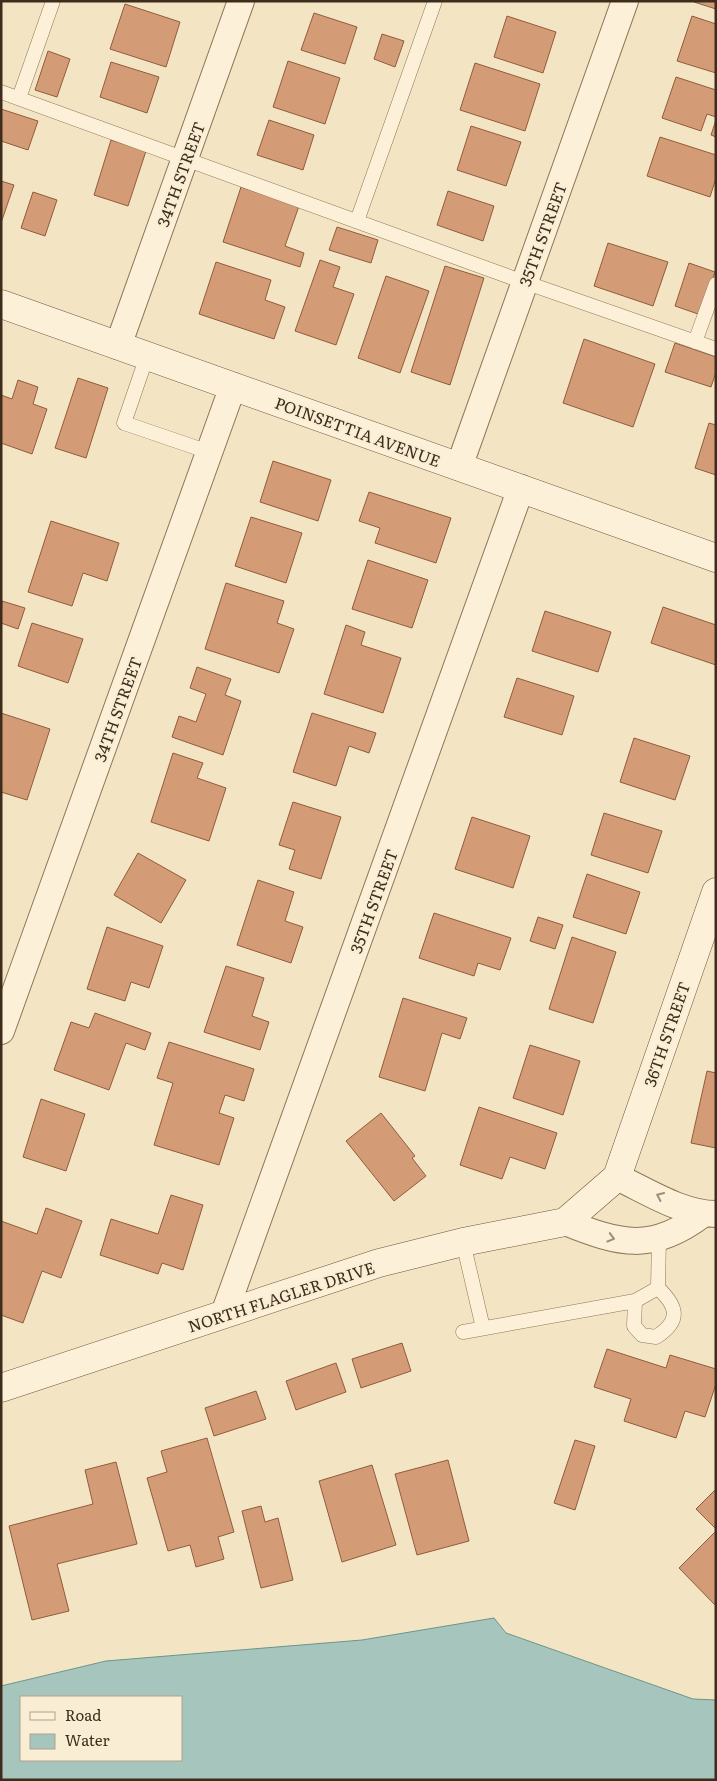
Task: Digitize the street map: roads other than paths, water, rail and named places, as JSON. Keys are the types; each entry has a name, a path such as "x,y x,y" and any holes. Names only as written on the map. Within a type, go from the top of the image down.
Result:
{"street":[{"name":"34TH STREET","path":"118,346 241,1"},
{"name":"35TH STREET","path":"459,467 625,1"},
{"name":"POINSETTIA AVENUE","path":"1,304 716,558"},
{"name":"34TH STREET","path":"1,1031 233,386"},
{"name":"35TH STREET","path":"224,1314 521,488"},
{"name":"36TH STREET","path":"617,1177 716,892"},
{"name":"NORTH FLAGLER DRIVE","path":"565,1222 617,1177 709,1214"},
{"name":"NORTH FLAGLER DRIVE","path":"1,1388 379,1263 463,1242 565,1222 622,1241 648,1241 683,1229 709,1214"}],"lane":[{"path":"19,98 53,1"},
{"path":"358,222 435,1"},
{"path":"1,92 524,283 716,349"},
{"path":"695,342 716,284"},
{"path":"147,356 124,423 209,452"},
{"path":"635,1301 634,1326 642,1335 656,1337 668,1330 675,1315 672,1301 658,1288 659,1237"},
{"path":"463,1242 483,1328"},
{"path":"463,1332 635,1301 658,1288"}],"water":[{"path":"494,1618 506,1633 693,1699 716,1700 716,1780 1,1780 1,1686 106,1661 362,1640"}]}
